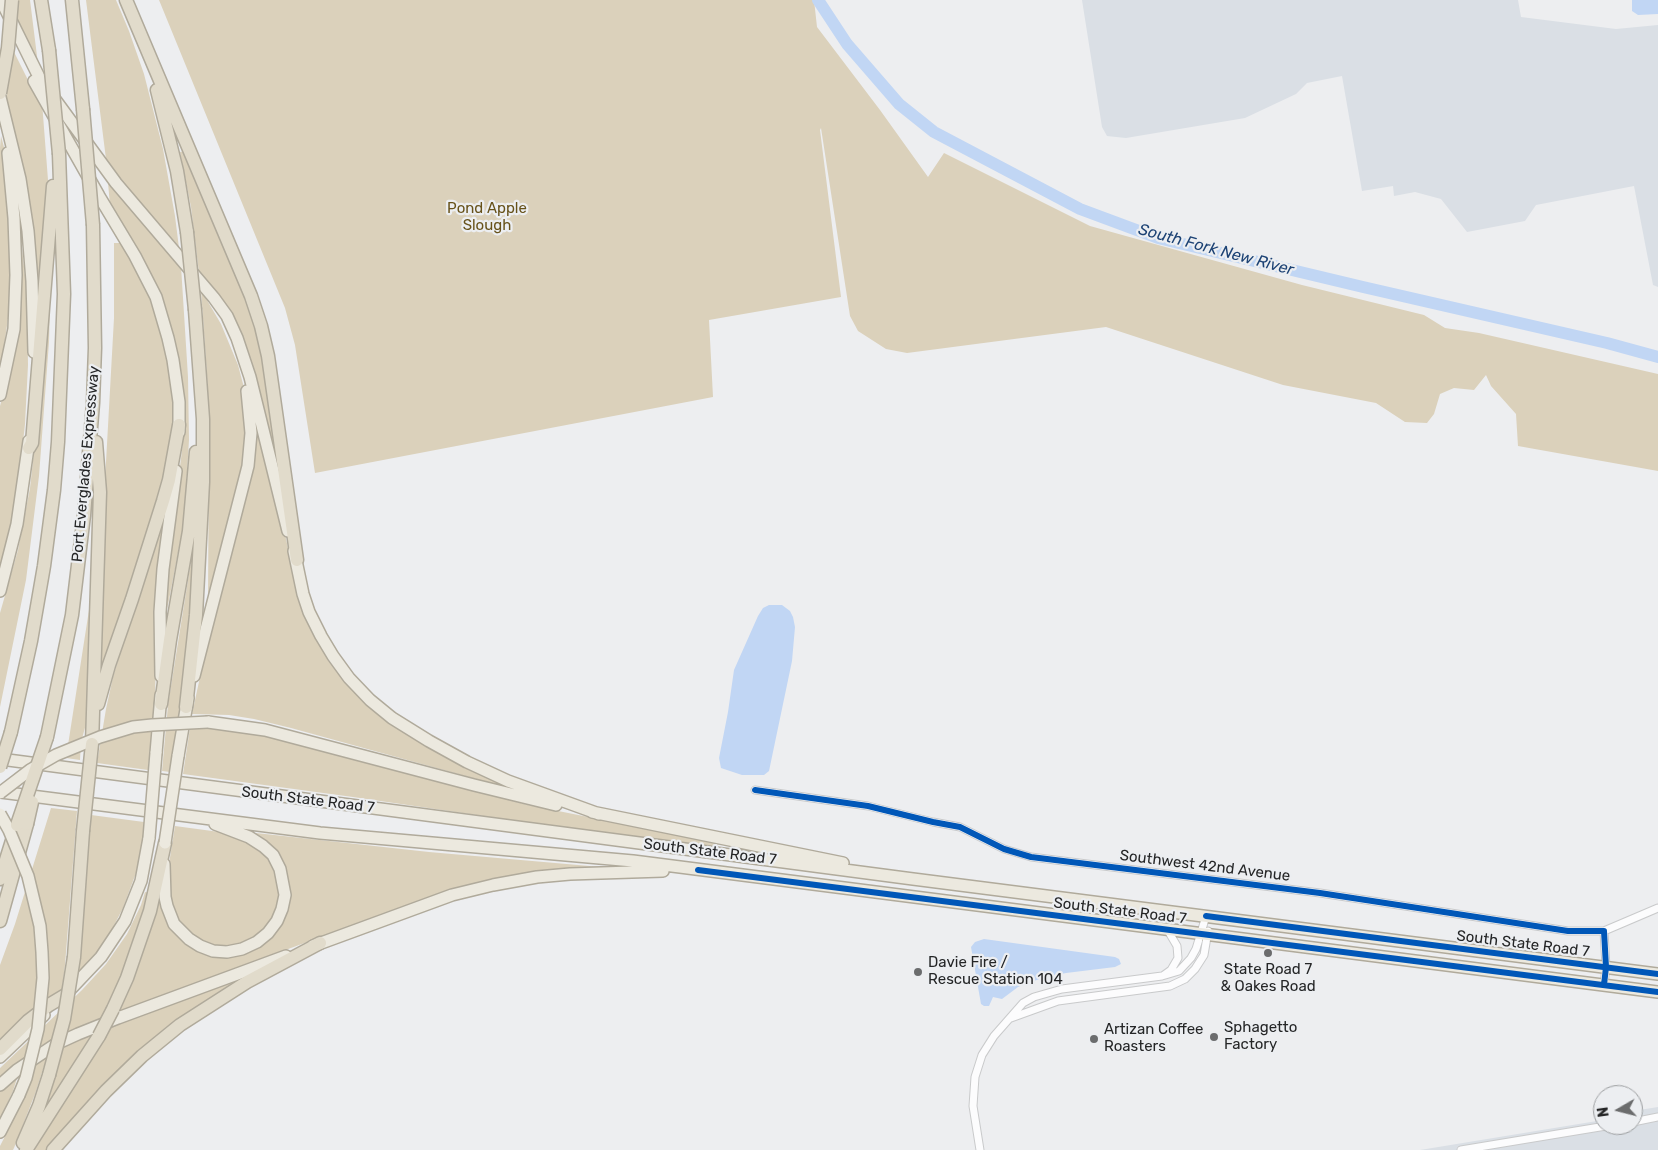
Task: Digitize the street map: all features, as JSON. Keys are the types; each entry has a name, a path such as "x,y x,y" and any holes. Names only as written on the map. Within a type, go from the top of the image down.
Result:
{"highway":[{"name":"Port Everglades Expressway","path":"0,767 11,732 31,641 55,480 58,442 64,294 59,154 49,50 41,0"},
{"name":"Port Everglades Expressway","path":"0,921 22,824 48,737 73,606 84,515 93,403 95,309 93,225 84,109 72,0"},
{"path":"126,0 251,296 261,326 268,356 296,560"},
{"path":"0,93 8,48 5,1"},
{"path":"143,37 172,147 187,232 203,419 203,482 196,615 186,708"},
{"path":"29,448 32,443 56,160 59,154"},
{"path":"161,704 170,640 188,540 194,480 196,429 195,310"},
{"path":"20,1150 39,1106 49,1076 64,1020 74,957 83,831 92,744 100,492 93,403"},
{"path":"92,744 103,687 165,494 179,424"},
{"path":"0,879 22,824"},
{"path":"26,1150 114,1010 128,978 150,912 165,843"},
{"path":"53,1150 106,1091 142,1056 180,1025 247,982 320,943"},
{"path":"0,1049 28,1021 64,996"}],"main road":[{"path":"5,1 40,78 116,183 214,298 227,316 250,377 309,612 333,656 349,678 370,700 392,718 467,762 508,781 599,814"},
{"path":"0,1057 64,996 101,957 125,921 145,867 161,704 160,612 162,569 179,453 179,402 174,360 156,297 135,256 99,196 30,72 20,51 5,1"},
{"path":"0,97 25,205 32,281 35,358 29,448 17,524 0,591"},
{"path":"0,395 14,329 16,275 14,218 4,109"},
{"path":"197,817 249,837 273,855 280,869 285,895 277,921 268,933 257,942 242,949 227,952 213,951 200,946 180,932 170,915 165,897 163,874 165,843 186,708 248,466 251,433 243,355"},
{"path":"0,792 45,762 71,748 100,737 133,727 208,722 265,730 483,787 599,814 784,850 913,879"},
{"name":"South State Road 7","path":"0,759 913,879 1658,974"},
{"name":"South State Road 7","path":"0,792 340,835 571,855 698,870 1658,992"},
{"path":"0,814 9,830 28,876 40,926 43,986 38,1028 28,1070 19,1095 0,1132"},
{"path":"0,1085 17,1070 49,1049 78,1034 452,895 493,884 537,876 698,870"},
{"path":"1398,959 1407,950 1426,944"}],"street":[{"name":"Southwest 42nd Avenue","path":"755,790 868,806 960,827 1004,849 1031,857 1320,893 1568,931 1604,931"},
{"path":"1604,985 1606,967 1604,931 1658,908"},
{"path":"1011,1018 1058,1001 1170,986 1185,979 1195,969 1204,955 1206,916"},
{"path":"1162,976 1171,970 1178,958 1177,946 1167,929"},
{"path":"980,1150 973,1106 975,1077 982,1055 994,1036 1023,1003 1034,997 1062,989 1173,974 1185,966 1204,934"},
{"path":"1079,998 1082,993 1093,985"},
{"path":"1643,1120 1658,1117"},
{"path":"1461,1150 1593,1128"}],"shaded area":[{"path":"1082,0 1518,0 1521,17 1616,29 1658,25 1658,287 1653,285 1634,186 1536,205 1525,221 1467,232 1441,199 1415,192 1394,196 1393,186 1362,191 1342,76 1307,83 1296,94 1245,118 1126,138 1107,136 1102,127"},
{"path":"1658,1107 1658,1150 1420,1150 1593,1122 1593,1135 1643,1135 1643,1109"}],"green space":[{"path":"16,0 30,0 38,64 15,14"},
{"path":"86,0 116,0 129,31 144,74 163,149 179,248 107,167"},
{"name":"Pond Apple Slough","path":"159,0 814,0 817,27 928,177 944,153 1090,226 1302,285 1424,315 1445,328 1479,333 1658,374 1658,471 1518,446 1516,414 1491,386 1486,375 1474,390 1454,388 1440,394 1434,414 1427,423 1405,422 1376,403 1283,385 1106,327 907,353 886,349 858,331 850,316 821,128 841,297 709,320 713,397 315,473 295,345 285,308"},
{"path":"12,48 32,88 42,102 48,180 51,264 49,342 39,476 26,580 0,707 0,613 18,550 30,488 37,424 40,301 32,217 23,167 6,99"},
{"path":"1,136 5,151 12,229 11,298 0,374 0,148"},
{"path":"185,151 239,277 261,346 282,485 250,363 199,273 191,207 180,152"},
{"path":"108,183 181,266 188,377 189,440 184,521 165,618 162,615 184,425 177,358 110,205"},
{"path":"17,202 27,294 28,365 25,424 15,514 0,577 0,406 6,384"},
{"path":"114,243 122,243 150,293 165,341 173,392 173,431 166,476 90,710 81,742 80,760 66,758 98,552 104,498 114,318"},
{"path":"201,290 221,324 238,365 243,384 246,426 241,472 208,598 209,431"},
{"path":"253,411 283,525 299,599 314,634 341,678 377,713 430,746 520,791 254,719 229,715 192,714 225,562"},
{"path":"163,513 166,513 156,653 155,699 148,770 97,763 113,677"},
{"path":"192,555 195,555 190,615 180,707 170,772 162,771 168,705"},
{"path":"190,728 222,729 263,735 528,805 719,843 717,847 183,774"},
{"path":"51,808 77,811 62,989 27,1015 0,1039 0,965 15,924"},
{"path":"91,815 144,822 143,837 136,873 123,908 108,937 98,951 78,972"},
{"path":"175,826 238,836 266,853 276,869 280,900 270,924 255,939 232,948 210,946 181,927 171,905 168,870"},
{"path":"256,833 429,852 601,867 600,869 435,895 106,1016 41,1046 0,1077 0,1068 82,990 106,964 127,934 145,892 161,895 162,907 205,952 267,940 287,886 255,835"},
{"path":"256,972 223,990 48,1150 33,1150 107,1027"},
{"path":"93,1032 85,1045 46,1109 64,1044"},
{"path":"48,1054 13,1150 0,1150 0,1146 26,1095 37,1059"},
{"path":"19,1072 13,1091 0,1119 0,1089"}],"water":[{"path":"1632,0 1658,0 1658,14 1638,15 1632,11"},
{"path":"769,605 782,605 790,611 793,617 795,627 792,661 769,771 764,775 742,775 721,768 719,758 734,670 758,616 763,608"},
{"path":"984,939 1115,957 1119,959 1121,964 1115,967 1042,978 1018,987 1002,999 993,997 989,1006 984,1006 981,1004 971,947 975,942"}],"waterway":[{"name":"South Fork New River","path":"818,0 847,44 899,104 934,132 1080,209 1158,238 1607,343 1658,357"}],"cycle path":[{"path":"755,790 868,806 960,827 1004,849 1031,857 1320,893 1568,931 1604,931 1606,967 1604,985"},
{"path":"698,870 1658,992"},
{"path":"1206,916 1658,974"}],"place":[{"name":"State Road 7 & Oakes Road","path":"1268,953"},
{"name":"Davie Fire / Rescue Station 104","path":"918,972"},
{"name":"Sphagetto Factory","path":"1214,1037"},
{"name":"Artizan Coffee Roasters","path":"1094,1039"}]}
